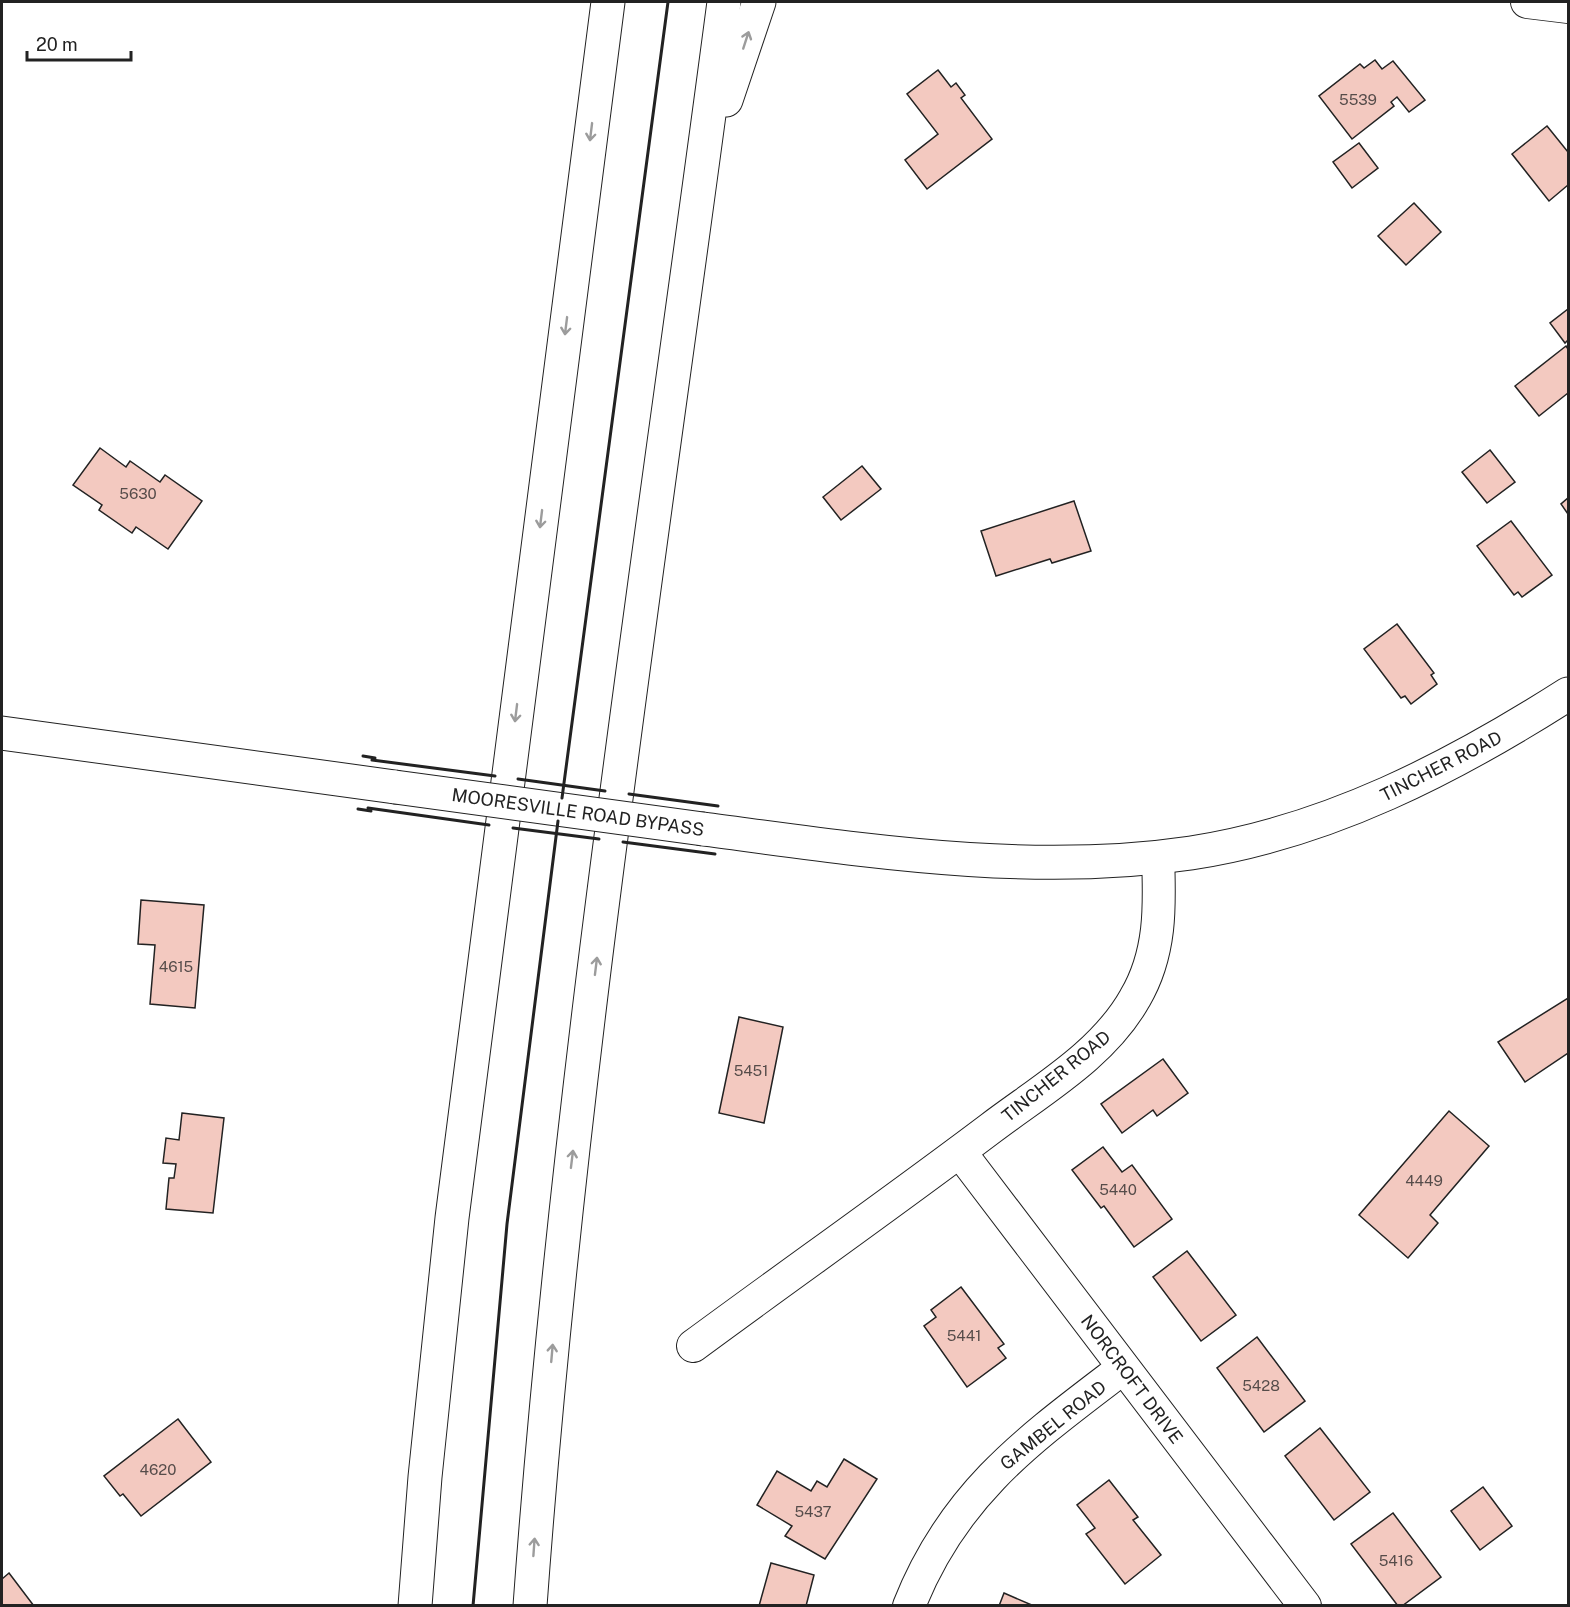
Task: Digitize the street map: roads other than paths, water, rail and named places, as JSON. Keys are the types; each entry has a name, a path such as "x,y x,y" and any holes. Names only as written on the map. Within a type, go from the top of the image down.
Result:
{"main road":[{"path":"594,2 598,74"},
{"path":"415,1605 425,1477 452,1218 608,2"},
{"path":"530,1605 563,1230 649,541 724,2"},
{"path":"701,176 759,2"},
{"name":"TINCHER ROAD","path":"1158,857 1244,842 1356,808 1415,782 1471,753 1569,694"},
{"name":"MOORESVILLE ROAD BYPASS","path":"2,733 823,845 979,859 1061,861 1158,857"}],"street":[{"name":"TINCHER ROAD","path":"693,1346 960,1152 1094,1050 1127,1012 1144,982 1155,949 1160,898 1158,857"},
{"name":"NORCROFT DRIVE","path":"960,1152 1305,1605"},
{"name":"GAMBEL ROAD","path":"909,1605 934,1553 958,1515 981,1487 1028,1440 1123,1368"}]}
